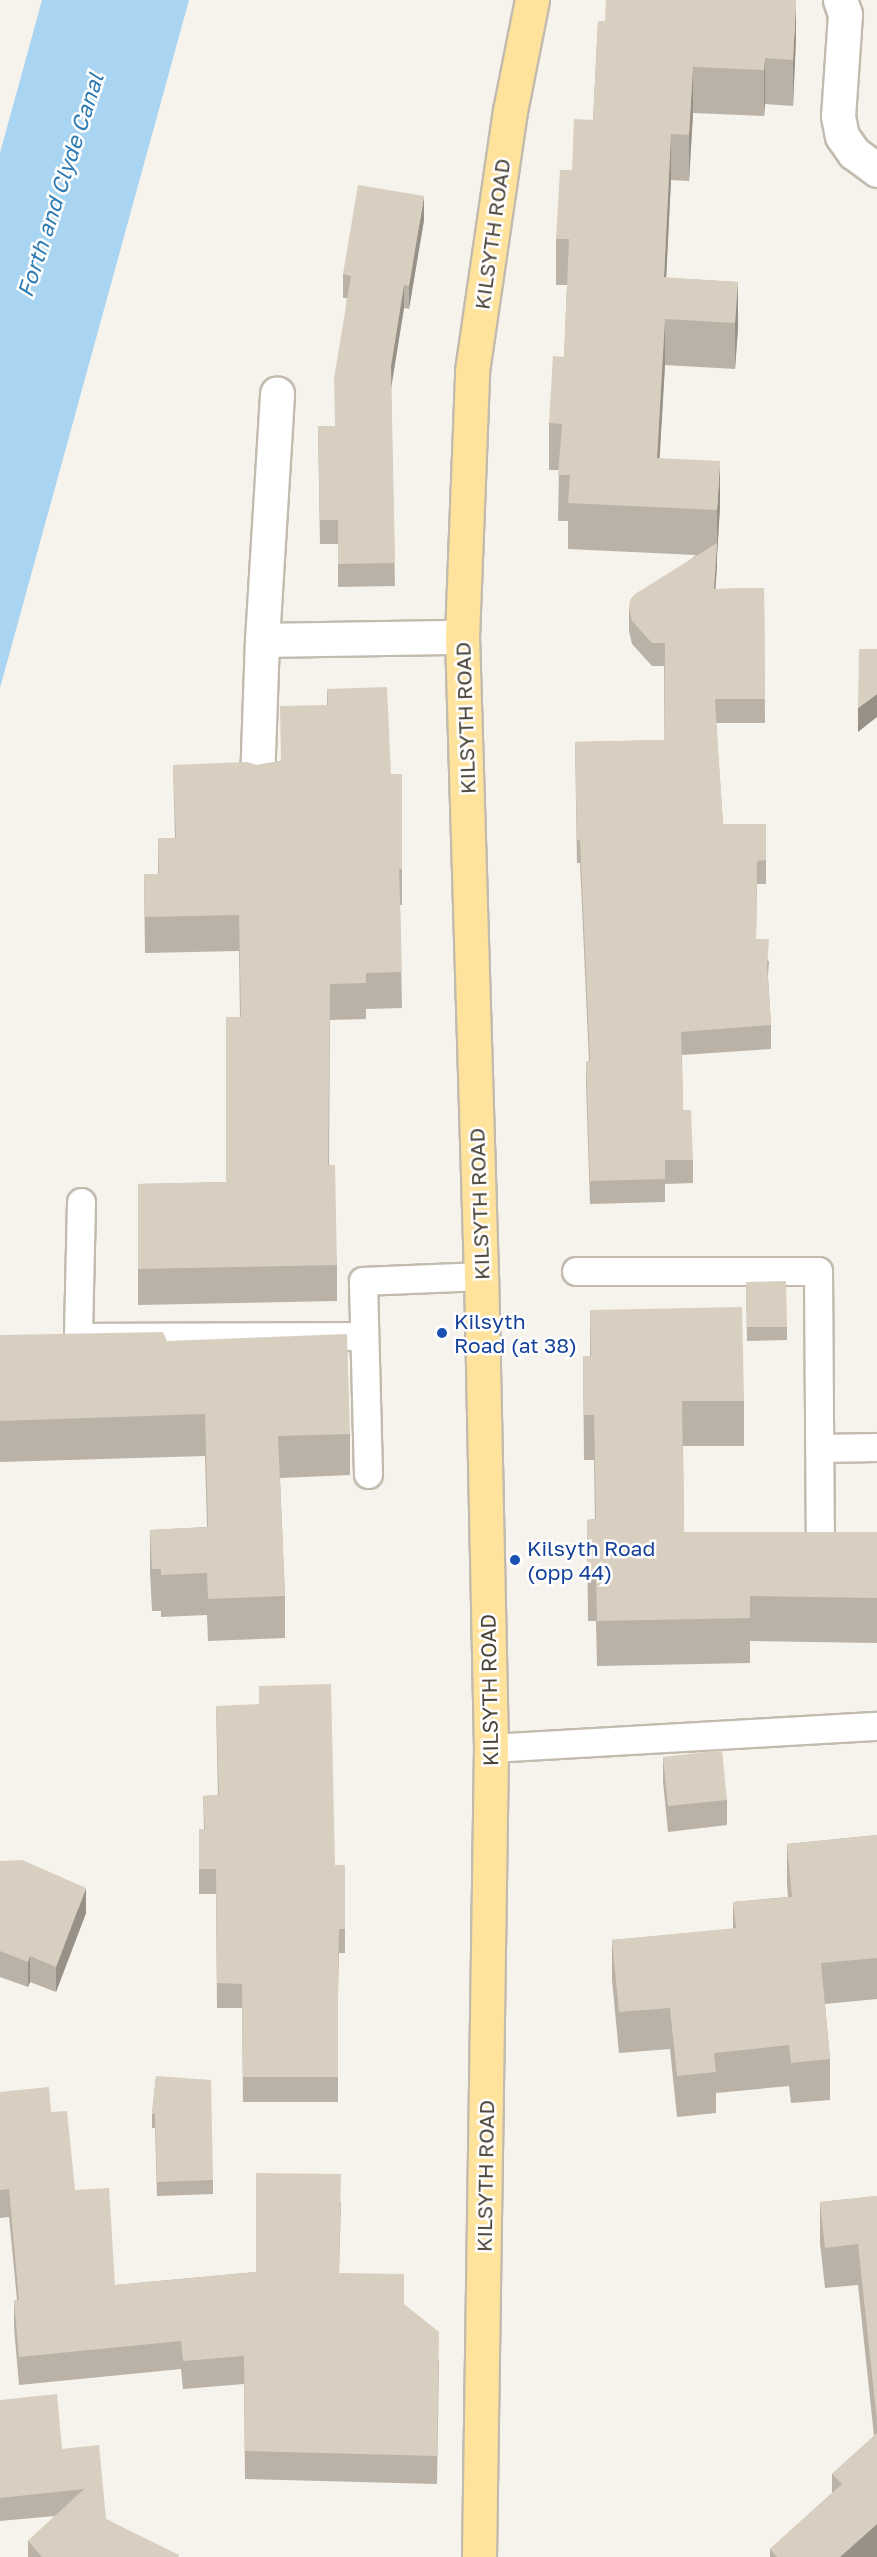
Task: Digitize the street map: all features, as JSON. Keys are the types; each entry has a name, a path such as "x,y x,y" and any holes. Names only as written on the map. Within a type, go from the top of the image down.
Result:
{"main road":[{"name":"KILSYTH ROAD","path":"478,2557 491,1748 481,1276 462,637 472,371 510,111 532,0"}],"street":[{"path":"840,0 845,14 838,116 842,136 854,153 877,170"},
{"path":"257,782 262,640 278,393"},
{"path":"262,640 462,637"}],"lane":[{"path":"81,1202 78,1337 364,1336"},
{"path":"576,1271 818,1271 820,1543"},
{"path":"368,1474 363,1281 481,1276"},
{"path":"820,1448 877,1447"},
{"path":"491,1748 877,1726"}],"water":[{"name":"Forth and Clyde Canal","path":"42,0 189,0 0,688 0,153"}],"building":[{"path":"606,0 796,0 793,60 765,58 764,70 693,67 689,135 671,134 664,277 738,282 735,323 665,319 657,458 720,461 717,510 568,503 570,475 558,475 562,424 549,423 553,356 564,357 569,239 556,239 560,170 572,170 574,119 593,120 598,21 605,21"},
{"path":"358,185 424,196 409,286 404,285 391,366 395,563 338,564 338,520 320,520 318,426 335,426 334,378 351,276 343,274"},
{"path":"717,543 714,589 764,588 765,699 715,699 723,824 766,824 766,860 757,861 756,939 769,939 767,967 771,1025 681,1032 683,1110 691,1110 693,1160 665,1160 665,1179 590,1181 586,1061 590,1061 580,840 577,840 575,742 664,740 665,643 652,643 632,621 630,600 635,594"},
{"path":"859,649 877,649 877,694 858,708"},
{"path":"387,687 391,774 402,774 402,869 399,869 402,972 366,973 366,983 330,984 328,1165 335,1165 337,1265 138,1269 138,1184 226,1182 226,1017 241,1017 239,915 145,917 144,874 159,874 158,838 176,838 173,765 247,762 257,765 281,761 280,706 328,705 327,689"},
{"path":"786,1281 787,1327 747,1327 746,1282"},
{"path":"742,1307 744,1401 682,1401 684,1532 877,1532 877,1598 750,1596 750,1618 597,1621 596,1576 588,1576 587,1520 596,1519 594,1415 584,1415 583,1356 591,1356 590,1310"},
{"path":"163,1332 167,1341 347,1334 350,1434 278,1436 285,1596 208,1599 207,1573 161,1575 161,1569 152,1569 150,1530 208,1527 205,1414 0,1421 0,1335"},
{"path":"331,1684 335,1865 345,1865 345,1929 339,1929 338,2077 243,2077 242,1984 217,1983 216,1869 199,1869 199,1829 205,1829 203,1796 219,1795 216,1706 259,1704 259,1686"},
{"path":"722,1750 727,1800 668,1806 663,1757"},
{"path":"877,1835 877,1958 821,1963 830,2059 791,2063 789,2045 714,2053 716,2072 677,2076 670,2008 619,2012 612,1940 736,1928 733,1902 792,1897 787,1844"},
{"path":"22,1860 86,1888 56,1967 30,1956 28,1962 0,1951 0,1861"},
{"path":"156,2076 211,2080 213,2180 157,2182 155,2114 152,2114"},
{"path":"49,2087 51,2112 67,2111 75,2190 109,2188 115,2285 256,2272 256,2173 341,2174 339,2273 404,2274 404,2304 439,2332 437,2456 245,2451 244,2356 183,2361 181,2341 19,2357 14,2300 19,2300 9,2189 0,2190 0,2092"},
{"path":"877,2196 877,2421 858,2244 825,2248 820,2202"},
{"path":"57,2394 62,2449 99,2445 106,2519 179,2555 178,2557 42,2557 28,2541 84,2489 0,2498 0,2400"},
{"path":"877,2433 877,2524 840,2557 777,2557 770,2549 842,2484 832,2474"}],"place":[{"name":"Kilsyth Road (at 38)","path":"442,1333"},
{"name":"Kilsyth Road (opp 44)","path":"515,1560"}]}
